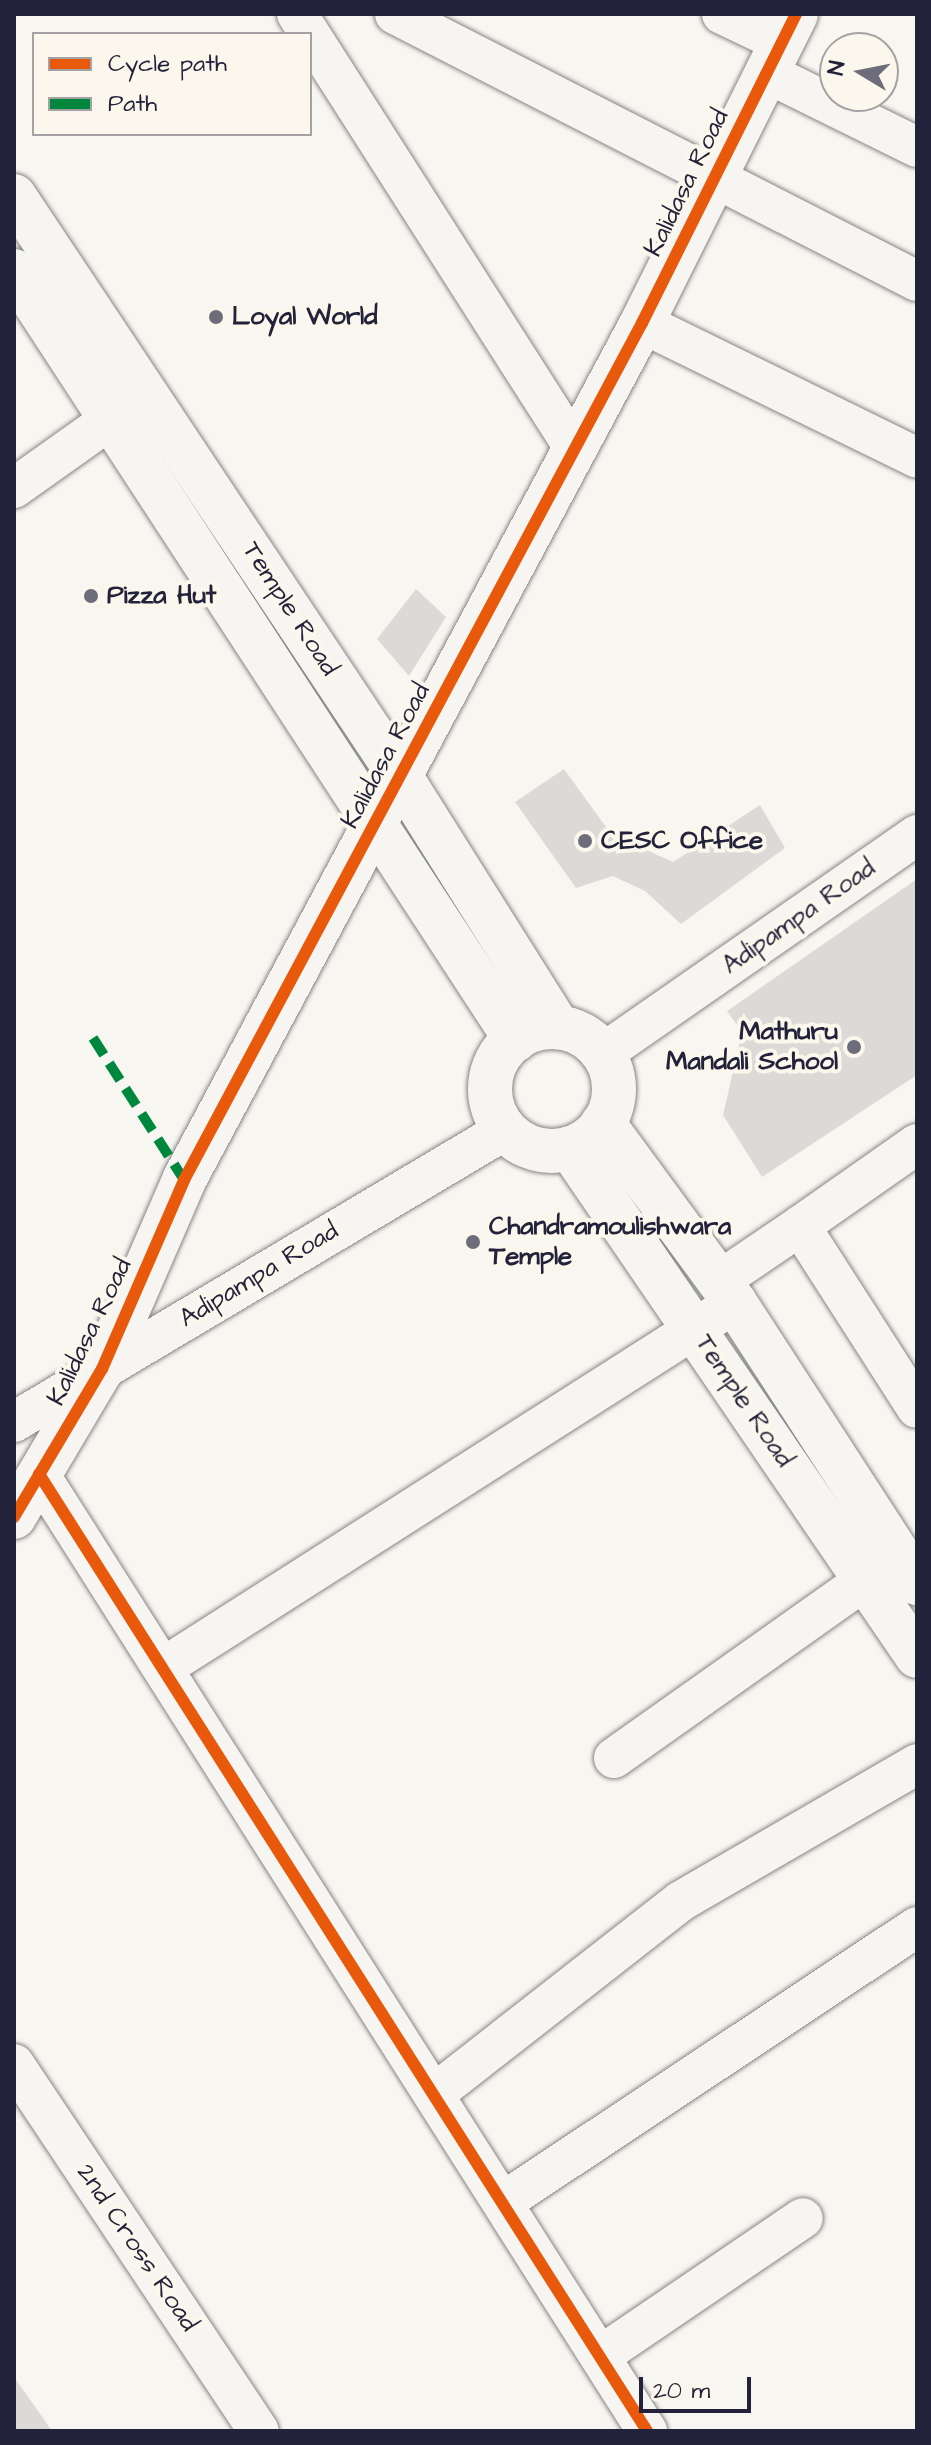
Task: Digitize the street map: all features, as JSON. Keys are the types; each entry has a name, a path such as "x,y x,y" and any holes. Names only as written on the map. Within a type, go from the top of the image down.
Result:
{"street":[{"path":"297,14 309,32"},
{"path":"395,14 713,181 917,281"},
{"path":"722,14 781,43 917,147"},
{"path":"312,37 575,449"},
{"name":"Kalidasa Road","path":"14,1517 102,1369 184,1180 642,323 781,43"},
{"name":"Temple Road","path":"14,196 131,405 376,822 516,1040"},
{"name":"Temple Road","path":"14,271 131,405 400,776 558,1027"},
{"path":"642,323 917,458"},
{"path":"14,488 131,405"},
{"name":"Adipampa Road","path":"602,1054 917,835"},
{"path":"558,1027 602,1054 613,1078 586,1135 534,1149 505,1130 490,1085 494,1065 516,1040 558,1027"},
{"name":"Adipampa Road","path":"14,1422 505,1130"},
{"name":"Temple Road","path":"586,1135 727,1292 917,1583"},
{"name":"Temple Road","path":"586,1135 693,1326 917,1656"},
{"path":"164,1667 693,1326 800,1226 912,1153"},
{"path":"800,1226 902,1365 917,1408"},
{"path":"39,1474 647,2431"},
{"path":"614,1758 865,1580"},
{"path":"434,2094 681,1901 917,1764"},
{"path":"503,2202 917,1927"},
{"name":"2nd Cross Road","path":"14,2064 259,2431"},
{"path":"600,2356 803,2218"}],"building":[{"path":"416,589 446,617 409,676 377,639"},
{"name":"CESC Office","path":"564,769 611,834 673,862 760,805 785,848 681,924 645,891 613,876 576,888 515,802"},
{"path":"917,879 917,1075 762,1177 723,1115 742,1032 727,1011"},
{"path":"14,2377 52,2431 14,2431"}],"marked path":[{"path":"93,1038 184,1180"}],"cycle path":[{"path":"14,1517 102,1369 184,1180 642,323 796,14"},
{"path":"39,1474 647,2431"}],"place":[{"name":"Loyal World","path":"216,317"},
{"name":"Pizza Hut","path":"91,596"},
{"name":"CESC Office","path":"585,841"},
{"name":"Mathuru Mandali School","path":"854,1047"},
{"name":"Chandramoulishwara Temple","path":"473,1242"}]}
